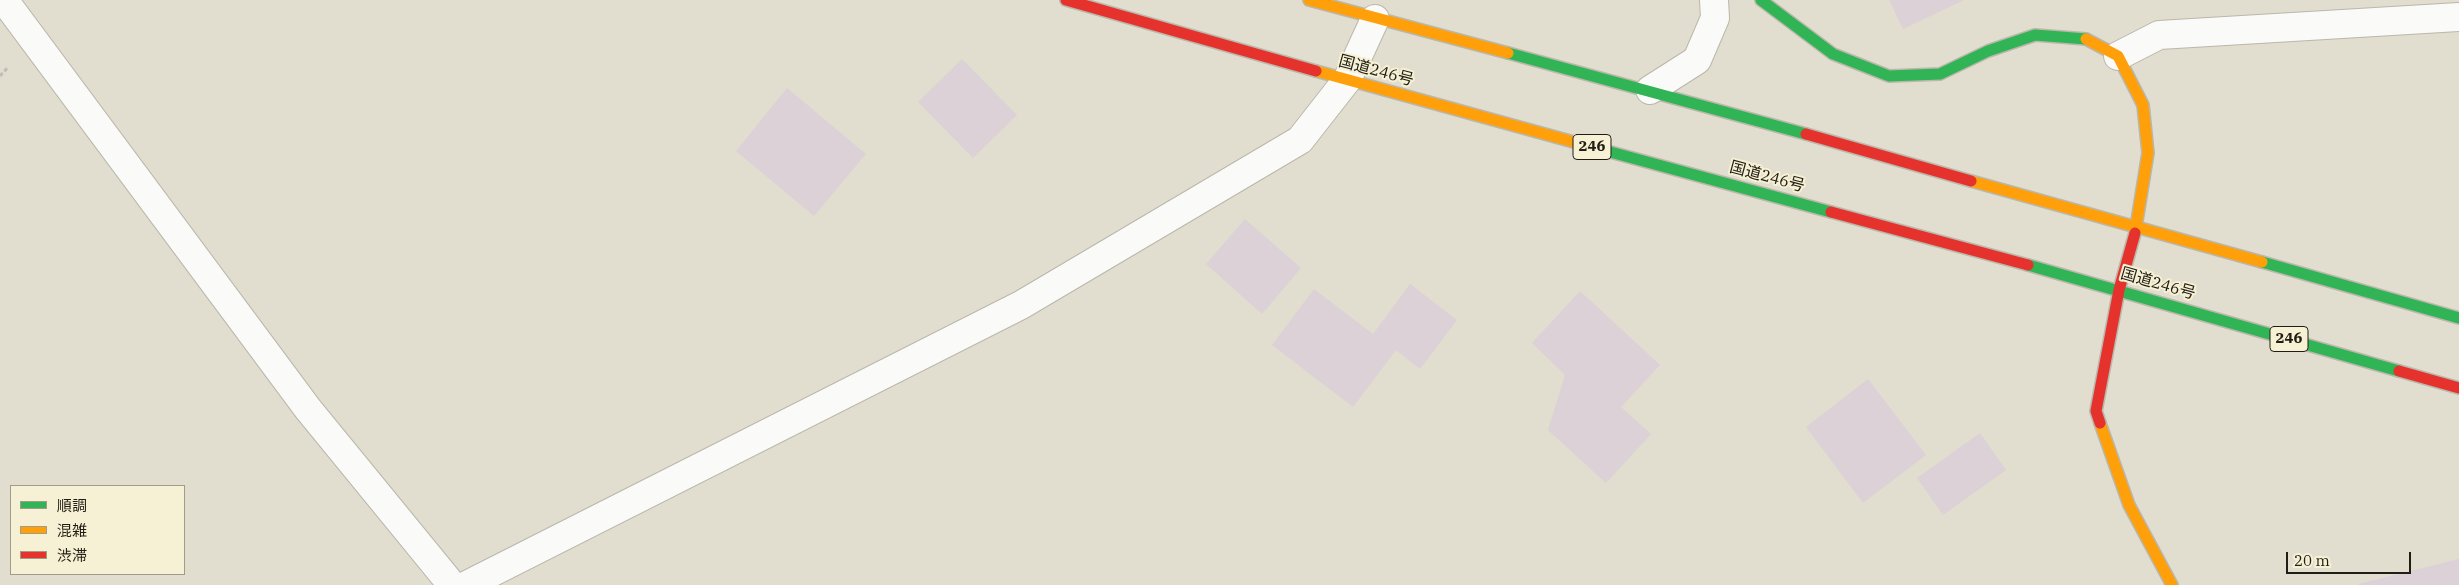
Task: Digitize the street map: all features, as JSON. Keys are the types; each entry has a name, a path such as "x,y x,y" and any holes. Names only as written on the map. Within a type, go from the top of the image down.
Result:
{"main road":[{"name":"国道246号","path":"1066,0 1346,80 2119,290 2459,388"},
{"path":"1308,0 1650,90 2459,318"},
{"path":"1761,0 1833,54 1889,76 1940,74 1988,51 2035,35 2082,37 2118,56 2143,105 2148,153 2137,226 2119,290 2096,411 2129,505 2172,585"}],"street":[{"path":"4,0 308,409 452,585"},
{"path":"1650,90 1697,60 1715,18 1714,0"},
{"path":"2118,56 2159,35 2459,17"},
{"path":"467,585 1021,305 1300,140 1346,80 1375,19"}],"building":[{"path":"1889,0 1964,0 1903,29"},
{"path":"962,59 1017,115 973,158 918,102"},
{"path":"787,88 866,154 814,216 736,151"},
{"path":"1245,219 1301,268 1262,314 1206,264"},
{"path":"1410,284 1457,320 1420,369 1396,350 1353,407 1272,345 1314,289 1373,334"},
{"path":"1580,291 1660,365 1621,407 1651,434 1606,483 1548,430 1565,375 1532,343"},
{"path":"1868,379 1926,455 1863,503 1806,427"},
{"path":"1980,433 2006,470 1943,515 1917,478"},
{"path":"2459,559 2459,585 2358,584"}],"traffic: fast":[{"path":"1761,0 1833,54 1889,76 1940,74 1988,51 2035,35 2086,39"},
{"path":"1508,53 1806,134"},
{"path":"1581,144 1831,212"},
{"path":"2262,262 2459,318"},
{"path":"2028,265 2399,371"}],"traffic: slow":[{"path":"1309,0 1508,53"},
{"path":"2086,39 2118,56 2143,105 2148,153 2135,233"},
{"path":"1316,71 1581,144"},
{"path":"1971,181 2262,262"},
{"path":"2100,423 2129,505 2172,585"}],"traffic: jam":[{"path":"1066,0 1316,71"},
{"path":"1806,134 1971,181"},
{"path":"1831,212 2028,265"},
{"path":"2100,423 2096,411 2119,290 2135,233"},
{"path":"2399,371 2459,388"}]}
